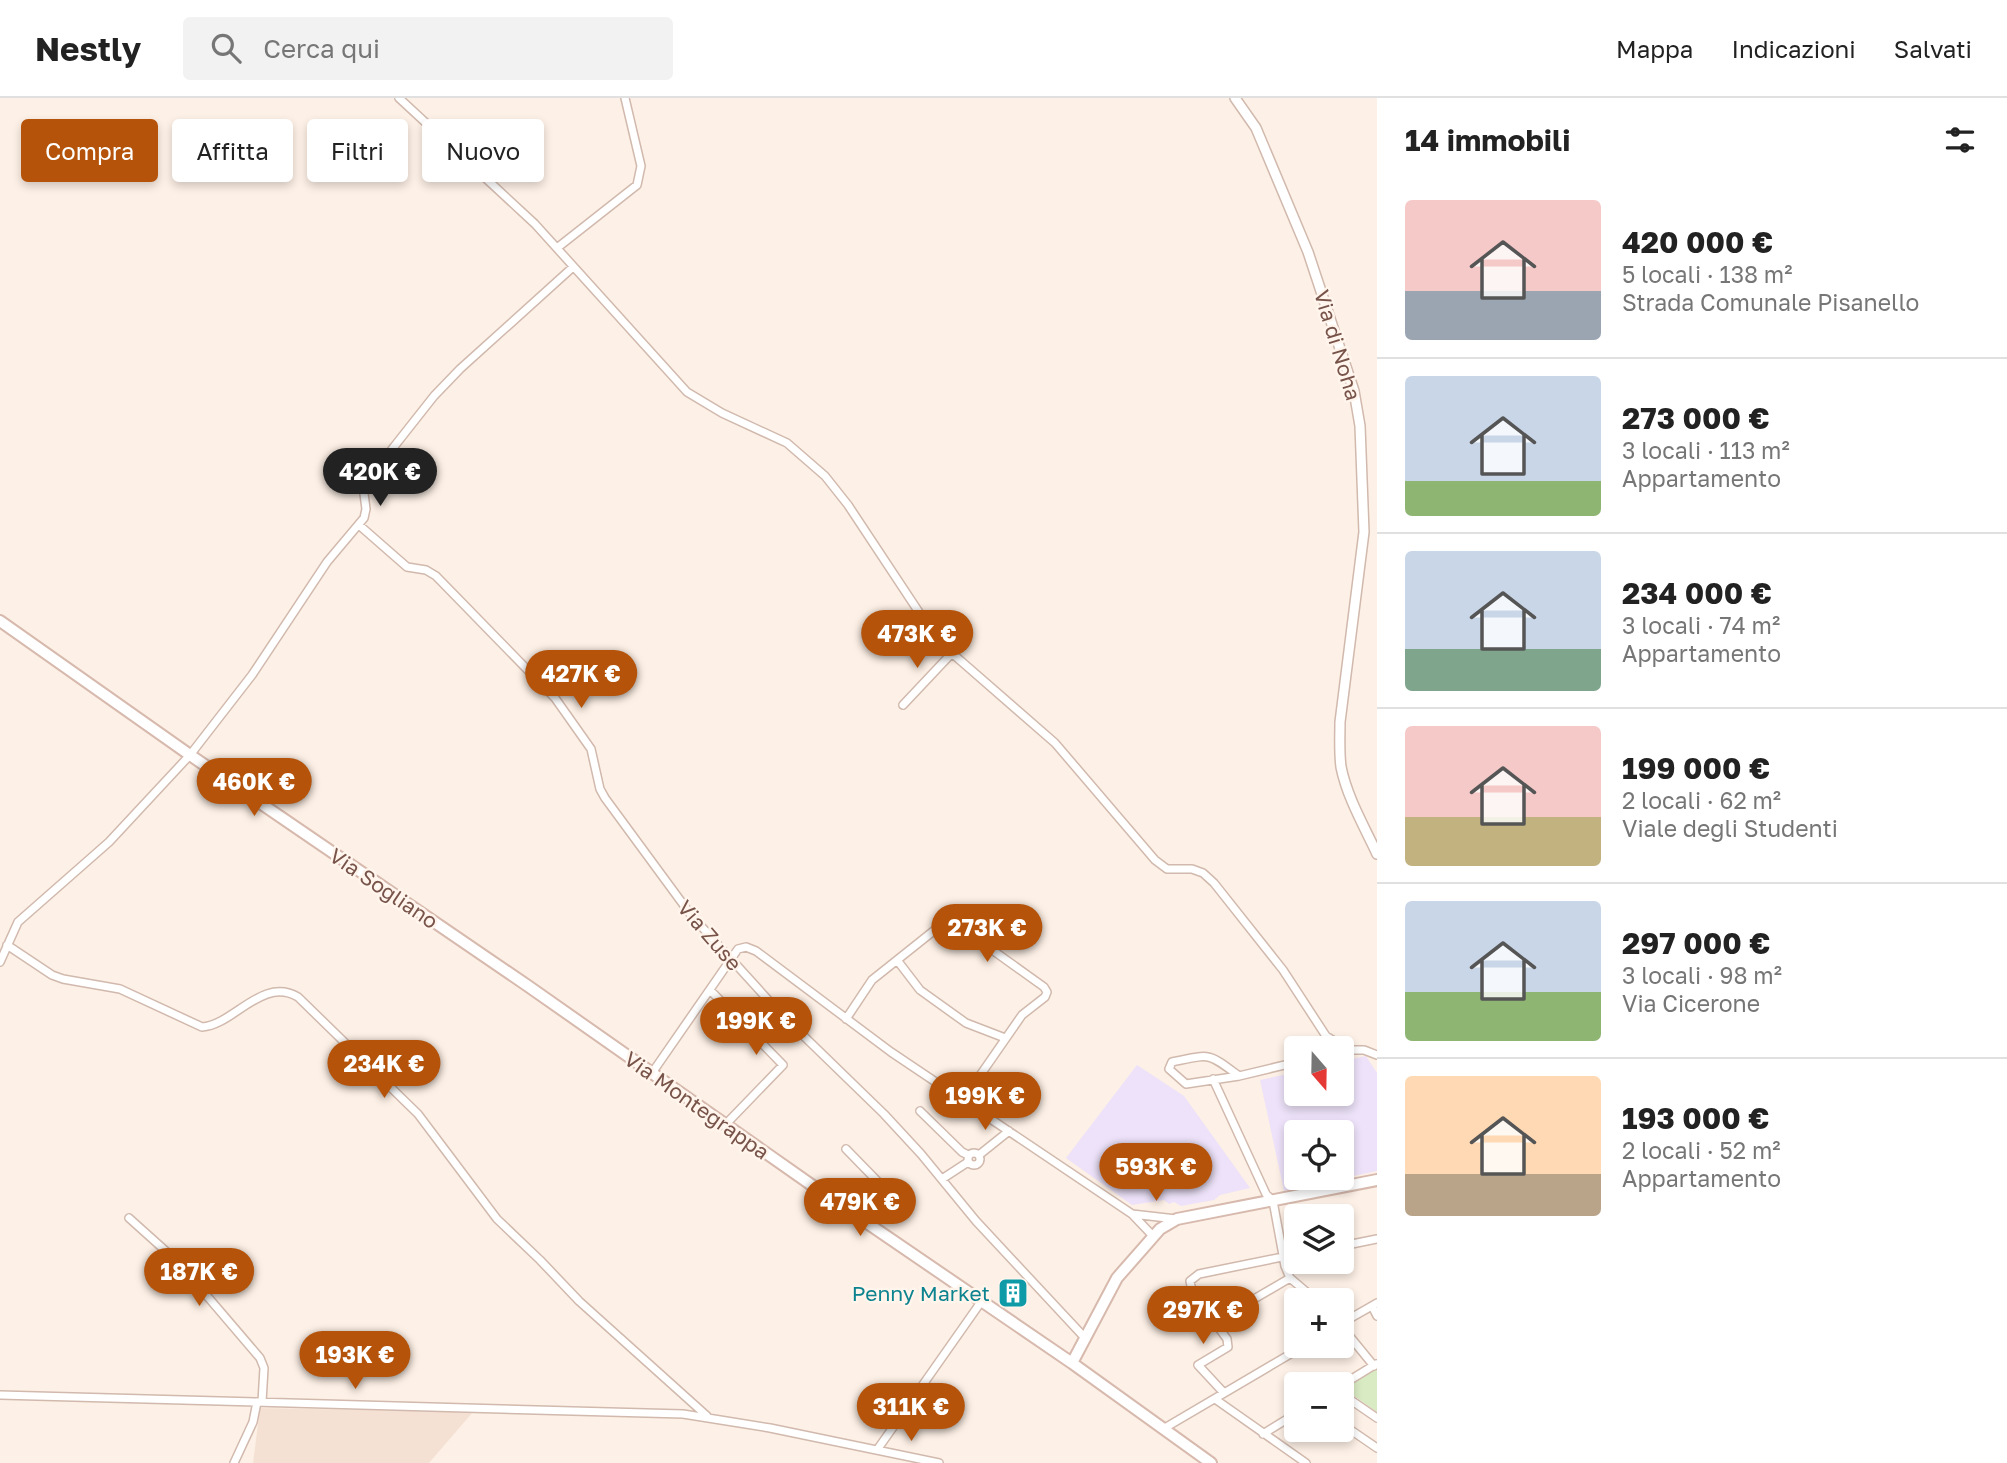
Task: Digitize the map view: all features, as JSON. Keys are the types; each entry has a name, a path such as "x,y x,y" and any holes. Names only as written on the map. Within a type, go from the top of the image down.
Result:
{"main road":[{"name":"Via Sogliano","path":"0,621 190,755 528,986"},
{"name":"Via Montegrappa","path":"528,986 1072,1363 1211,1463"},
{"path":"1072,1363 1117,1278 1160,1229 1177,1219 1377,1180"}],"street":[{"path":"399,98 518,206 687,392 722,413 787,443 825,476 848,505 930,632 1055,743 1154,860 1167,869 1197,870 1214,883 1283,970 1320,1029 1328,1036"},
{"path":"556,248 637,185 641,166 625,98"},
{"name":"Via di Noha","path":"1235,98 1256,128 1308,252 1354,391 1361,436 1364,531 1339,746 1341,767 1348,790 1377,854"},
{"path":"0,962 18,922 109,842 190,755 253,675 327,562 359,525 366,509 363,486 434,396 461,367 573,267"},
{"name":"Via Zuse","path":"359,525 407,567 426,570 436,576 555,698 591,749 604,798 691,915 781,1014 884,1114 1020,1270 1086,1339"},
{"path":"903,705 952,653"},
{"path":"846,1019 872,979 941,925 956,924 1044,987 1047,992 1045,997 1022,1014 963,1100"},
{"path":"7,945 52,975 120,989 202,1027 214,1027 239,1008 278,991 298,997 418,1114 497,1219 540,1259 579,1301 707,1416"},
{"path":"652,1073 738,949 746,947 756,951 846,1019 1132,1214 1153,1236"},
{"path":"897,960 920,989 966,1023 1005,1038"},
{"path":"710,990 783,1065 726,1125"},
{"path":"1354,1050 1364,1050 1377,1055"},
{"path":"1239,1076 1217,1059 1205,1055 1172,1062 1169,1069 1185,1084 1239,1076 1284,1065"},
{"path":"1213,1079 1266,1194 1273,1201 1283,1257 1290,1278 1302,1288"},
{"path":"920,1111 968,1158"},
{"path":"942,1180 972,1153 979,1155 1009,1131"},
{"path":"846,1149 886,1191 859,1217"},
{"path":"1132,1214 1177,1219"},
{"path":"130,1218 178,1262 260,1358 264,1368 260,1402 233,1463"},
{"path":"1354,1244 1377,1239"},
{"path":"1224,1393 1198,1365 1228,1347 1227,1339 1192,1291 1190,1281 1199,1274 1283,1257"},
{"path":"1213,1323 1290,1278"},
{"path":"877,1450 981,1302"},
{"path":"1354,1317 1374,1304 1377,1316"},
{"path":"1354,1340 1375,1365 1354,1378"},
{"path":"1163,1429 1284,1358"},
{"path":"0,1395 630,1411 707,1416 939,1463"},
{"path":"1215,1399 1306,1463"},
{"path":"1354,1402 1377,1418"},
{"path":"1263,1434 1284,1421"},
{"path":"1354,1432 1377,1448"}],"shaded area":[{"path":"1366,1056 1377,1073 1377,1171 1354,1176 1354,1120 1284,1120 1284,1190 1289,1190 1284,1191 1260,1080 1284,1075 1284,1106 1354,1106 1354,1058"},
{"path":"1137,1065 1184,1096 1250,1188 1220,1195 1214,1200 1181,1206 1174,1202 1169,1204 1164,1200 1132,1205 1066,1158"},
{"path":"260,1408 473,1412 429,1463 253,1463"}],"green space":[{"path":"1377,1368 1377,1412 1354,1396 1354,1382"}],"place":[{"name":"Penny Market","path":"1013,1293"}]}
